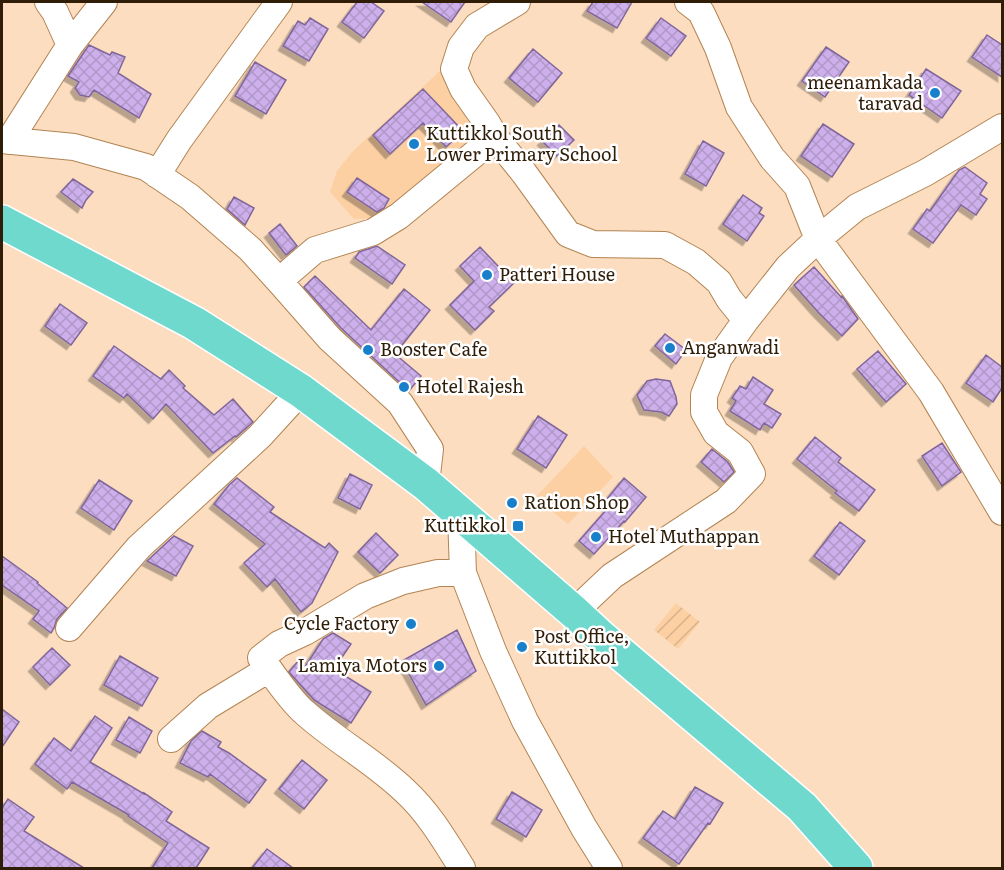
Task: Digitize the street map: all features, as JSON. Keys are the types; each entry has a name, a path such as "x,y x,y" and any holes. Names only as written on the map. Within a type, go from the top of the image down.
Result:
{"highway":[{"path":"2,222 194,323 301,390 426,484 601,637 802,807 856,868"}],"street":[{"path":"48,2 70,45"},
{"path":"104,2 70,45 5,141 74,147 146,168 190,197 250,249 330,339 400,403 430,449 426,484"},
{"path":"157,175 178,140 279,2"},
{"path":"517,2 477,26 461,47 454,69 463,89 495,137 568,234 593,244 665,245 696,262 719,282 746,320"},
{"path":"688,2 700,12 718,48 739,107 772,158 796,186 818,239 931,392 1002,512"},
{"path":"574,612 612,576 726,501 752,474 740,452 716,433 704,412 704,394 719,358 788,267 858,207 925,173 1002,127"},
{"path":"279,280 315,250 373,232 399,216 495,137"},
{"path":"69,628 139,547 260,436 301,390"},
{"path":"461,514 463,573 493,651 525,721 584,828 609,868"},
{"path":"462,868 433,822 407,792 302,710 261,658 279,644 305,632 365,596 403,581 438,573 463,573"},
{"path":"171,739 208,706 269,669"}],"shaded area":[{"name":"Kuttikkol South Lower Primary School","path":"441,70 476,136 401,206 372,218 354,219 330,192 337,171 352,152"},
{"path":"584,446 613,477 568,524 535,498"},
{"path":"676,603 700,622 678,649 654,630"}],"building":[{"path":"357,2 371,2 384,11 364,38 342,22"},
{"path":"422,2 465,2 451,22"},
{"path":"593,2 632,2 617,28 587,11"},
{"path":"310,18 328,29 309,61 283,46 298,21 305,25"},
{"path":"661,18 686,36 671,56 646,38"},
{"path":"987,35 1002,45 1002,77 972,57"},
{"path":"89,45 110,55 112,52 125,57 118,73 151,94 139,118 94,90 89,97 80,95 75,88 79,82 68,76"},
{"path":"826,47 849,62 825,97 802,81"},
{"path":"533,49 562,73 538,102 509,78"},
{"path":"255,62 286,80 266,114 235,96"},
{"name":"meenamkada taravad","path":"926,69 961,91 942,118 909,95"},
{"path":"423,89 463,131 446,147 423,123 390,154 373,135"},
{"path":"823,124 854,144 832,177 801,156"},
{"path":"559,125 574,140 557,156 542,141"},
{"path":"703,141 724,153 706,186 685,174"},
{"path":"965,167 987,183 980,194 987,199 976,215 961,205 933,243 913,229 927,209 930,211 959,170"},
{"path":"357,178 389,199 384,208 377,212 347,192"},
{"path":"73,179 93,192 82,208 61,192"},
{"path":"743,195 762,208 759,213 764,216 747,241 723,224"},
{"path":"234,197 254,208 245,225 227,209"},
{"path":"280,224 297,246 286,255 269,233"},
{"path":"377,246 405,265 392,284 355,258 359,252"},
{"path":"480,247 514,283 489,307 494,311 475,330 450,305 474,281 460,266"},
{"path":"814,267 842,296 858,319 842,336 794,285"},
{"path":"315,276 371,330 404,289 430,310 395,354 421,376 409,391 341,328 304,287"},
{"path":"60,304 87,323 71,345 45,326"},
{"name":"Anganwadi","path":"665,334 686,350 676,364 655,346"},
{"path":"114,346 161,379 169,370 185,386 183,388 214,415 233,399 253,422 213,453 166,404 153,419 127,394 124,398 93,376"},
{"path":"878,351 906,384 886,402 857,369"},
{"path":"986,355 1002,367 1002,388 993,402 966,383"},
{"path":"753,377 773,390 764,404 781,414 772,428 764,423 760,430 730,411 736,401 732,398 740,386 746,389"},
{"path":"656,379 670,381 676,397 677,404 669,416 661,412 644,410 637,395 647,381"},
{"path":"538,416 567,435 546,468 517,449"},
{"path":"815,437 841,458 838,462 875,490 859,511 797,459"},
{"path":"942,443 961,472 942,486 922,456"},
{"path":"712,449 728,462 734,472 724,482 701,462"},
{"path":"350,474 372,485 360,509 338,498"},
{"path":"237,478 274,507 270,512 325,548 329,543 338,552 312,603 301,612 275,579 267,587 244,563 265,544 214,504"},
{"path":"624,478 646,497 594,554 579,541 608,508 603,504"},
{"path":"99,480 132,501 114,530 81,508"},
{"path":"840,522 865,541 839,575 814,556"},
{"path":"376,533 398,555 380,573 358,552"},
{"path":"174,536 193,546 176,576 147,561"},
{"path":"2,556 38,582 67,608 57,619 51,633 33,619 39,611 2,585"},
{"name":"Lamiya Motors","path":"457,630 476,671 426,705 402,661"},
{"path":"333,633 351,644 334,669 371,692 351,723 314,700 289,672 298,661 305,667 323,639"},
{"path":"52,648 70,665 50,685 33,667"},
{"path":"120,656 158,678 142,706 104,685"},
{"path":"2,709 19,722 2,747"},
{"path":"95,716 112,728 90,762 172,812 166,821 209,848 196,868 152,868 168,843 129,815 72,782 67,789 35,764 54,738 71,751"},
{"path":"129,717 152,731 140,753 116,740"},
{"path":"202,731 221,742 218,747 266,780 249,803 210,774 208,777 180,763 191,741"},
{"path":"302,760 327,780 304,809 279,789"},
{"path":"695,787 723,803 679,864 643,838 663,811 675,819"},
{"path":"512,792 542,810 526,837 496,819"},
{"path":"8,799 34,817 24,831 84,868 2,868 2,808"},
{"path":"267,849 293,868 252,868"}],"place":[{"name":"meenamkada taravad","path":"935,93"},
{"name":"Kuttikkol South Lower Primary School","path":"414,144"},
{"name":"Patteri House","path":"487,275"},
{"name":"Anganwadi","path":"670,348"},
{"name":"Booster Cafe","path":"368,350"},
{"name":"Hotel Rajesh","path":"404,387"},
{"name":"Ration Shop","path":"512,503"},
{"name":"Kuttikkol","path":"518,526"},
{"name":"Hotel Muthappan","path":"596,537"},
{"name":"Cycle Factory","path":"411,624"},
{"name":"Post Office, Kuttikkol","path":"522,647"},
{"name":"Lamiya Motors","path":"439,666"}]}
